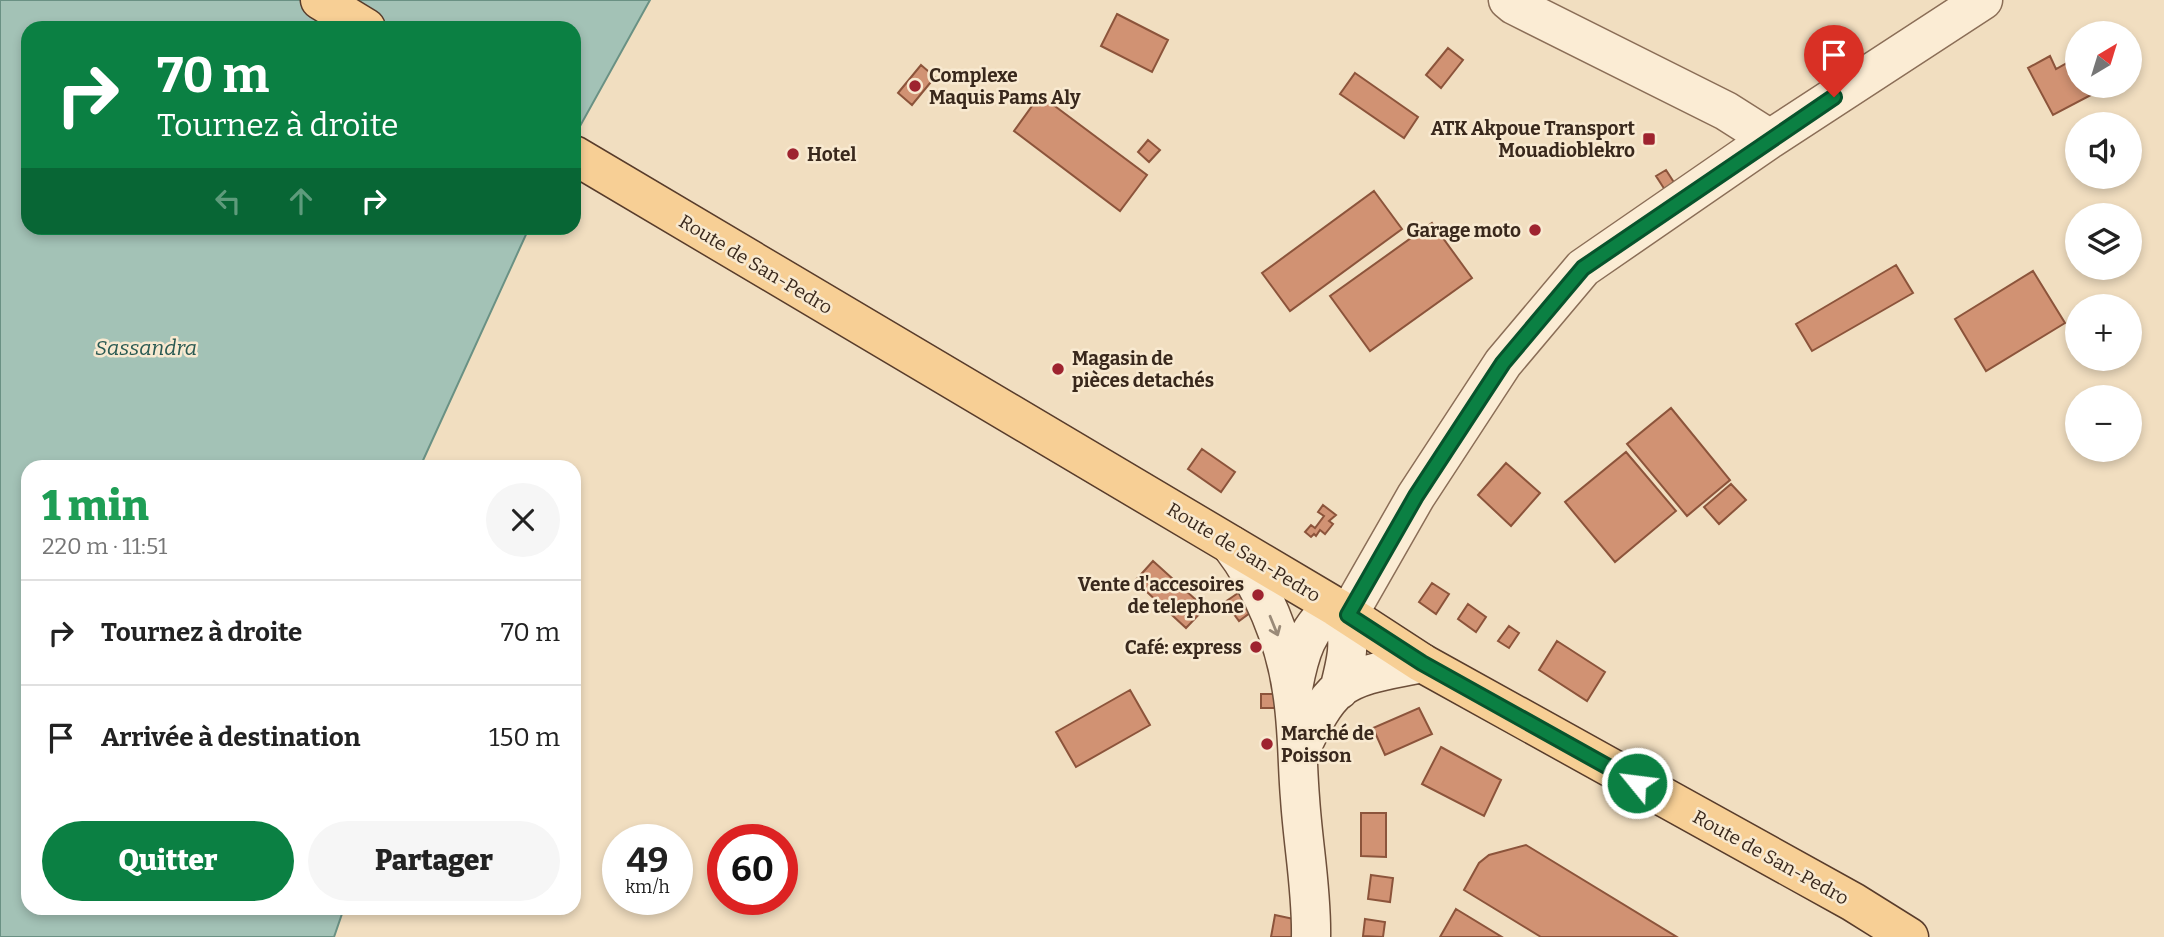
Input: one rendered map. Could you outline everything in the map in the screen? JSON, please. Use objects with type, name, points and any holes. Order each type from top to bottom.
[{"type":"main road","points":[[320,0],[354,21]]},
{"type":"main road","name":"Route de San-Pedro","points":[[581,159],[1342,611],[1422,663],[1853,902],[1909,937]]},
{"type":"street","points":[[1508,0],[1726,110],[1770,139]]},
{"type":"street","points":[[1293,692],[1306,640],[1313,626],[1323,615],[1342,611],[1503,363],[1583,268],[1770,139],[1983,0]]},
{"type":"street","points":[[1231,545],[1249,568],[1268,612],[1285,656],[1293,692],[1311,937]]},
{"type":"street","points":[[1339,690],[1348,653],[1348,634],[1342,611]]},
{"type":"street","points":[[1298,754],[1315,722],[1339,690],[1353,681],[1377,673],[1422,663]]},
{"type":"water","name":"Sassandra","points":[[0,0],[650,0],[581,124],[581,21],[21,21],[21,235],[526,235],[423,460],[21,460],[21,915],[342,915],[334,937],[0,937]]},
{"type":"building","points":[[1117,14],[1168,40],[1152,72],[1101,46]]},
{"type":"building","points":[[1448,48],[1463,60],[1441,88],[1426,75]]},
{"type":"building","points":[[2050,56],[2056,69],[2065,64],[2065,98],[2085,98],[2053,115],[2028,68]]},
{"type":"building","points":[[921,65],[935,77],[912,105],[898,93]]},
{"type":"building","points":[[1355,73],[1418,117],[1404,138],[1340,94]]},
{"type":"building","points":[[1040,95],[1147,175],[1120,211],[1014,131]]},
{"type":"building","points":[[1148,140],[1160,150],[1149,162],[1138,152]]},
{"type":"building","points":[[1666,170],[1675,184],[1665,190],[1656,176]]},
{"type":"building","points":[[1374,191],[1402,229],[1290,311],[1262,273]]},
{"type":"building","points":[[1432,223],[1472,278],[1370,351],[1330,296]]},
{"type":"building","points":[[1896,265],[1913,293],[1812,351],[1796,324]]},
{"type":"building","points":[[2033,271],[2065,323],[1986,371],[1955,319]]},
{"type":"building","points":[[1671,408],[1730,480],[1687,516],[1627,444]]},
{"type":"building","points":[[1202,449],[1235,472],[1221,492],[1188,469]]},
{"type":"building","points":[[1626,452],[1676,511],[1615,562],[1565,502]]},
{"type":"building","points":[[1506,463],[1540,493],[1511,526],[1478,495]]},
{"type":"building","points":[[1731,484],[1746,500],[1719,524],[1704,507]]},
{"type":"building","points":[[1323,505],[1336,515],[1329,521],[1333,524],[1325,534],[1320,530],[1316,536],[1314,534],[1311,537],[1305,532],[1311,525],[1315,528],[1324,516],[1318,512]]},
{"type":"building","points":[[1153,561],[1205,608],[1186,628],[1135,581]]},
{"type":"building","points":[[1432,583],[1449,594],[1436,614],[1419,602]]},
{"type":"building","points":[[1244,589],[1258,607],[1239,621],[1225,602]]},
{"type":"building","points":[[1468,604],[1486,617],[1476,632],[1458,619]]},
{"type":"building","points":[[1509,626],[1519,633],[1509,648],[1498,641]]},
{"type":"building","points":[[1557,641],[1605,672],[1587,701],[1539,670]]},
{"type":"building","points":[[1130,690],[1150,725],[1076,767],[1056,732]]},
{"type":"building","points":[[1261,694],[1281,694],[1281,708],[1261,708]]},
{"type":"building","points":[[1419,708],[1432,734],[1385,755],[1373,728]]},
{"type":"building","points":[[1441,747],[1501,780],[1484,816],[1422,784]]},
{"type":"building","points":[[1361,813],[1386,813],[1386,857],[1361,856]]},
{"type":"building","points":[[1526,845],[1677,937],[1541,937],[1464,890],[1479,863],[1489,855]]},
{"type":"building","points":[[1371,875],[1393,878],[1390,902],[1368,899]]},
{"type":"building","points":[[1456,909],[1502,937],[1440,937]]},
{"type":"building","points":[[1275,915],[1303,921],[1300,937],[1271,937]]},
{"type":"building","points":[[1365,919],[1385,922],[1383,937],[1363,936]]},
{"type":"place","name":"Complexe Maquis Pams Aly","points":[[915,86]]},
{"type":"place","name":"ATK Akpoue Transport Mouadioblekro","points":[[1649,139]]},
{"type":"place","name":"Hotel","points":[[793,154]]},
{"type":"place","name":"Garage moto","points":[[1535,230]]},
{"type":"place","name":"Magasin de pièces detachés","points":[[1058,369]]},
{"type":"place","name":"Vente d'accesoires de telephone","points":[[1258,595]]},
{"type":"place","name":"Café: express","points":[[1256,647]]},
{"type":"place","name":"Marché de Poisson","points":[[1267,744]]},
{"type":"route","points":[[1637,783],[1422,663],[1348,615],[1416,496],[1503,363],[1583,268],[1834,97]]}]
